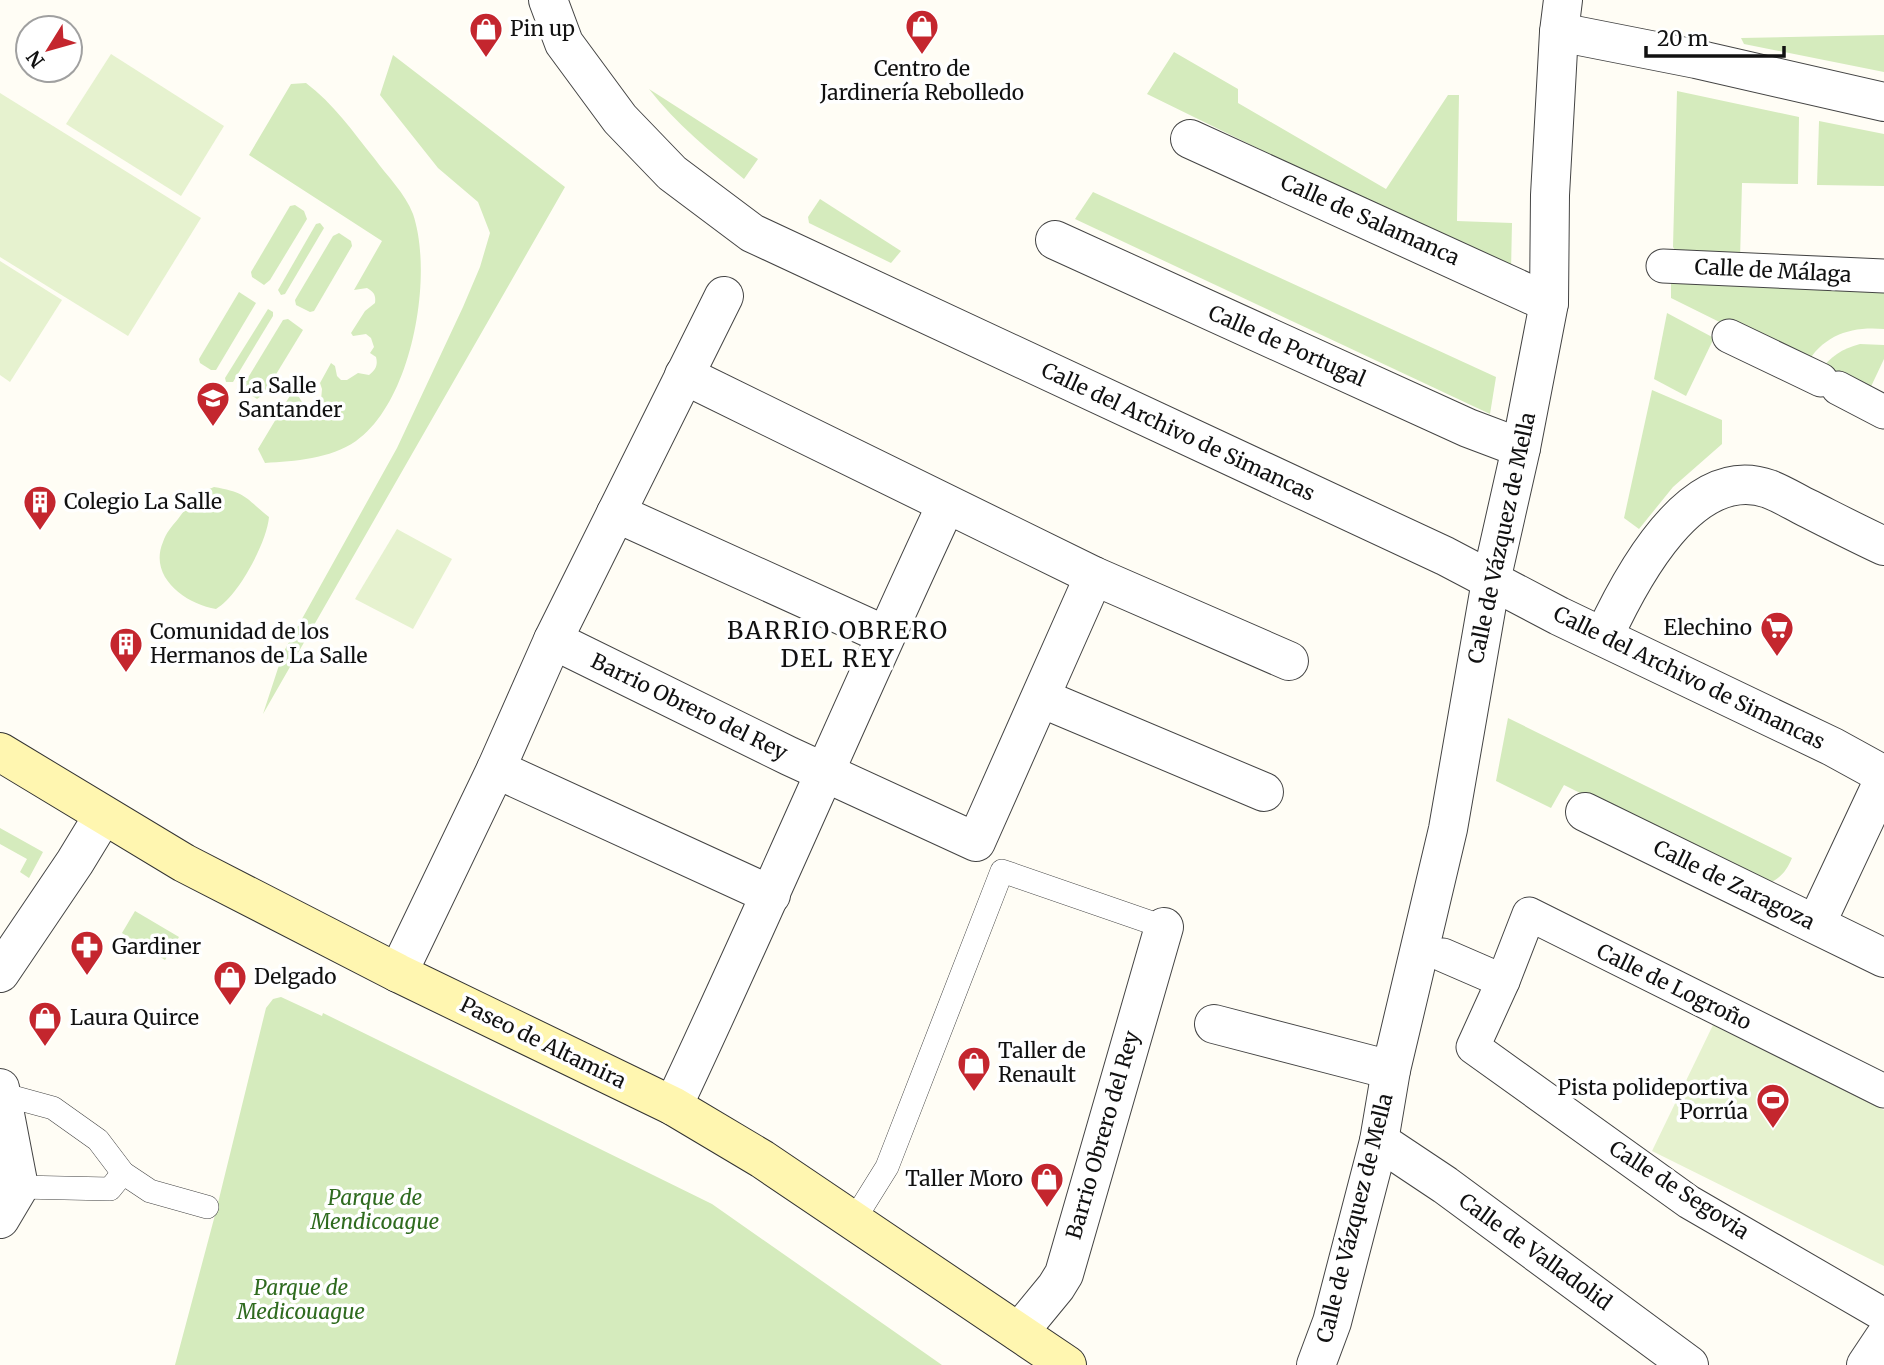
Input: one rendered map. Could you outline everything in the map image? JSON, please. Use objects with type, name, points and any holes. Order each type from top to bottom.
[{"type":"main road","name":"Paseo de Altamira","points":[[0,752],[184,863],[398,973],[673,1106],[762,1159],[1067,1365]]},
{"type":"street","name":"Calle del Archivo de Simancas","points":[[548,0],[564,43],[620,118],[672,173],[752,233],[1445,556],[1491,581],[1833,747],[1884,777],[1816,924]]},
{"type":"street","name":"Calle de Vázquez de Mella","points":[[1316,1365],[1332,1322],[1379,1142],[1391,1070],[1448,829],[1491,581],[1521,448],[1549,303],[1550,195],[1561,16]]},
{"type":"street","points":[[1561,16],[1696,59],[1884,103]]},
{"type":"street","name":"Calle de Salamanca","points":[[1190,139],[1549,303]]},
{"type":"street","name":"Calle de Portugal","points":[[1055,240],[1468,428],[1521,448]]},
{"type":"street","name":"Calle de Málaga","points":[[1663,266],[1884,276]]},
{"type":"street","points":[[398,973],[496,769],[553,640],[724,296]]},
{"type":"street","points":[[1729,336],[1884,412]]},
{"type":"street","points":[[684,375],[1094,576],[1289,661]]},
{"type":"street","points":[[1604,636],[1623,596],[1653,549],[1674,524],[1701,499],[1726,487],[1741,485],[1768,488],[1884,546]]},
{"type":"street","points":[[673,1106],[946,505]]},
{"type":"street","points":[[616,513],[886,635]]},
{"type":"street","name":"Barrio Obrero del Rey","points":[[553,640],[825,773],[976,842],[1094,576]]},
{"type":"street","points":[[1041,698],[1264,792]]},
{"type":"street","points":[[496,769],[771,895]]},
{"type":"street","name":"Calle de Zaragoza","points":[[1585,811],[1884,958]]},
{"type":"street","points":[[0,974],[103,816]]},
{"type":"street","name":"Calle de Logroño","points":[[1503,981],[1529,914],[1884,1091]]},
{"type":"street","name":"Barrio Obrero del Rey","points":[[1019,1332],[1056,1287],[1063,1274],[1164,927]]},
{"type":"street","points":[[1443,955],[1503,981]]},
{"type":"street","name":"Calle de Segovia","points":[[1503,981],[1473,1047],[1689,1202],[1884,1315]]},
{"type":"street","name":"Calle de Vázquez de Mella","points":[[1214,1024],[1391,1070]]},
{"type":"street","points":[[0,1219],[19,1187],[1,1091]]},
{"type":"street","name":"Calle de Valladolid","points":[[1379,1142],[1456,1194],[1689,1365]]},
{"type":"street","points":[[1866,1365],[1884,1338]]},
{"type":"lane","points":[[854,1220],[887,1167],[1002,871],[1164,927]]},
{"type":"lane","points":[[1,1091],[53,1108],[97,1139],[123,1173],[149,1191],[207,1207]]},
{"type":"lane","points":[[19,1187],[110,1189],[123,1173]]},
{"type":"green space","points":[[1884,35],[1884,72],[1744,44],[1741,38]]},
{"type":"green space","points":[[1174,52],[1238,89],[1238,103],[1386,189],[1448,95],[1459,95],[1457,221],[1512,223],[1511,272],[1147,94]]},
{"type":"green space","points":[[111,54],[224,126],[181,196],[66,124]]},
{"type":"green space","points":[[393,55],[565,187],[263,714],[283,653],[397,448],[463,307],[480,267],[490,233],[478,202],[438,168],[380,95]]},
{"type":"green space","points":[[306,83],[342,118],[410,206],[419,240],[419,303],[404,368],[391,398],[375,423],[356,441],[335,452],[312,458],[265,463],[258,449],[294,389],[302,402],[314,405],[321,400],[320,383],[331,363],[341,380],[347,380],[358,373],[369,375],[377,365],[376,357],[370,353],[374,347],[371,338],[366,334],[353,336],[351,333],[365,311],[375,303],[375,296],[369,289],[354,290],[382,241],[249,155],[291,84]]},
{"type":"green space","points":[[649,89],[758,159],[744,179],[682,126]]},
{"type":"green space","points":[[1677,91],[1799,117],[1798,184],[1742,183],[1740,260],[1677,253],[1673,247]]},
{"type":"green space","points":[[0,93],[201,218],[128,336],[0,257]]},
{"type":"green space","points":[[1819,121],[1884,134],[1884,186],[1817,185]]},
{"type":"green space","points":[[1093,192],[1496,377],[1490,414],[1075,219]]},
{"type":"green space","points":[[820,199],[901,251],[891,263],[809,223],[808,217]]},
{"type":"green space","points":[[295,205],[304,211],[307,219],[270,280],[264,285],[252,277],[251,272],[290,206]]},
{"type":"green space","points":[[320,223],[324,228],[285,294],[281,295],[278,290],[316,224]]},
{"type":"green space","points":[[339,233],[351,241],[352,246],[314,311],[310,312],[296,305],[295,300],[333,236]]},
{"type":"green space","points":[[0,261],[62,300],[10,382],[0,375]]},
{"type":"green space","points":[[1671,279],[1884,284],[1884,329],[1860,329],[1839,335],[1821,346],[1806,365],[1671,298]]},
{"type":"green space","points":[[239,292],[256,303],[216,370],[211,370],[200,363],[199,359]]},
{"type":"green space","points":[[268,309],[273,312],[273,316],[233,382],[226,382],[225,378]]},
{"type":"green space","points":[[1667,313],[1714,338],[1686,396],[1654,379]]},
{"type":"green space","points":[[288,319],[303,330],[264,394],[257,399],[246,392],[243,386],[283,320]]},
{"type":"green space","points":[[1860,344],[1884,345],[1884,359],[1867,395],[1820,372],[1837,354]]},
{"type":"green space","points":[[1652,390],[1722,420],[1722,444],[1673,487],[1639,529],[1624,518]]},
{"type":"green space","points":[[214,487],[240,494],[269,517],[263,540],[250,568],[225,603],[216,609],[193,601],[173,587],[165,577],[160,555],[171,527],[198,496]]},
{"type":"green space","points":[[397,529],[452,559],[413,629],[355,599]]},
{"type":"green space","points":[[1508,718],[1792,858],[1790,863],[1779,878],[1765,885],[1564,785],[1551,808],[1496,781]]},
{"type":"green space","points":[[0,828],[43,852],[29,878],[20,872],[27,859],[0,844]]},
{"type":"green space","points":[[135,911],[179,937],[165,960],[122,933]]},
{"type":"green space","name":"Parque de Mendicoague","points":[[281,997],[322,1016],[323,1013],[712,1204],[942,1365],[175,1365],[266,1008],[273,999]]},
{"type":"green space","name":"Pista polideportiva Porrúa","points":[[1713,1025],[1884,1110],[1884,1266],[1652,1151]]},
{"type":"place","name":"Centro de Jardinería Rebolledo","points":[[922,56]]},
{"type":"place","name":"Pin up","points":[[486,59]]},
{"type":"place","name":"La Salle Santander","points":[[213,428]]},
{"type":"place","name":"Colegio La Salle","points":[[40,532]]},
{"type":"place","name":"Elechino","points":[[1777,658]]},
{"type":"place","name":"Comunidad de los Hermanos de La Salle","points":[[126,674]]},
{"type":"place","name":"Gardiner","points":[[87,977]]},
{"type":"place","name":"Delgado","points":[[230,1007]]},
{"type":"place","name":"Laura Quirce","points":[[45,1048]]},
{"type":"place","name":"Taller de Renault","points":[[974,1093]]},
{"type":"place","name":"Pista polideportiva Porrúa","points":[[1773,1130]]},
{"type":"place","name":"Taller Moro","points":[[1047,1209]]},
{"type":"district","name":"BARRIO OBRERO DEL REY","points":[[838,645]]},
{"type":"park label","name":"Parque de Medicouague","points":[[301,1300]]}]
